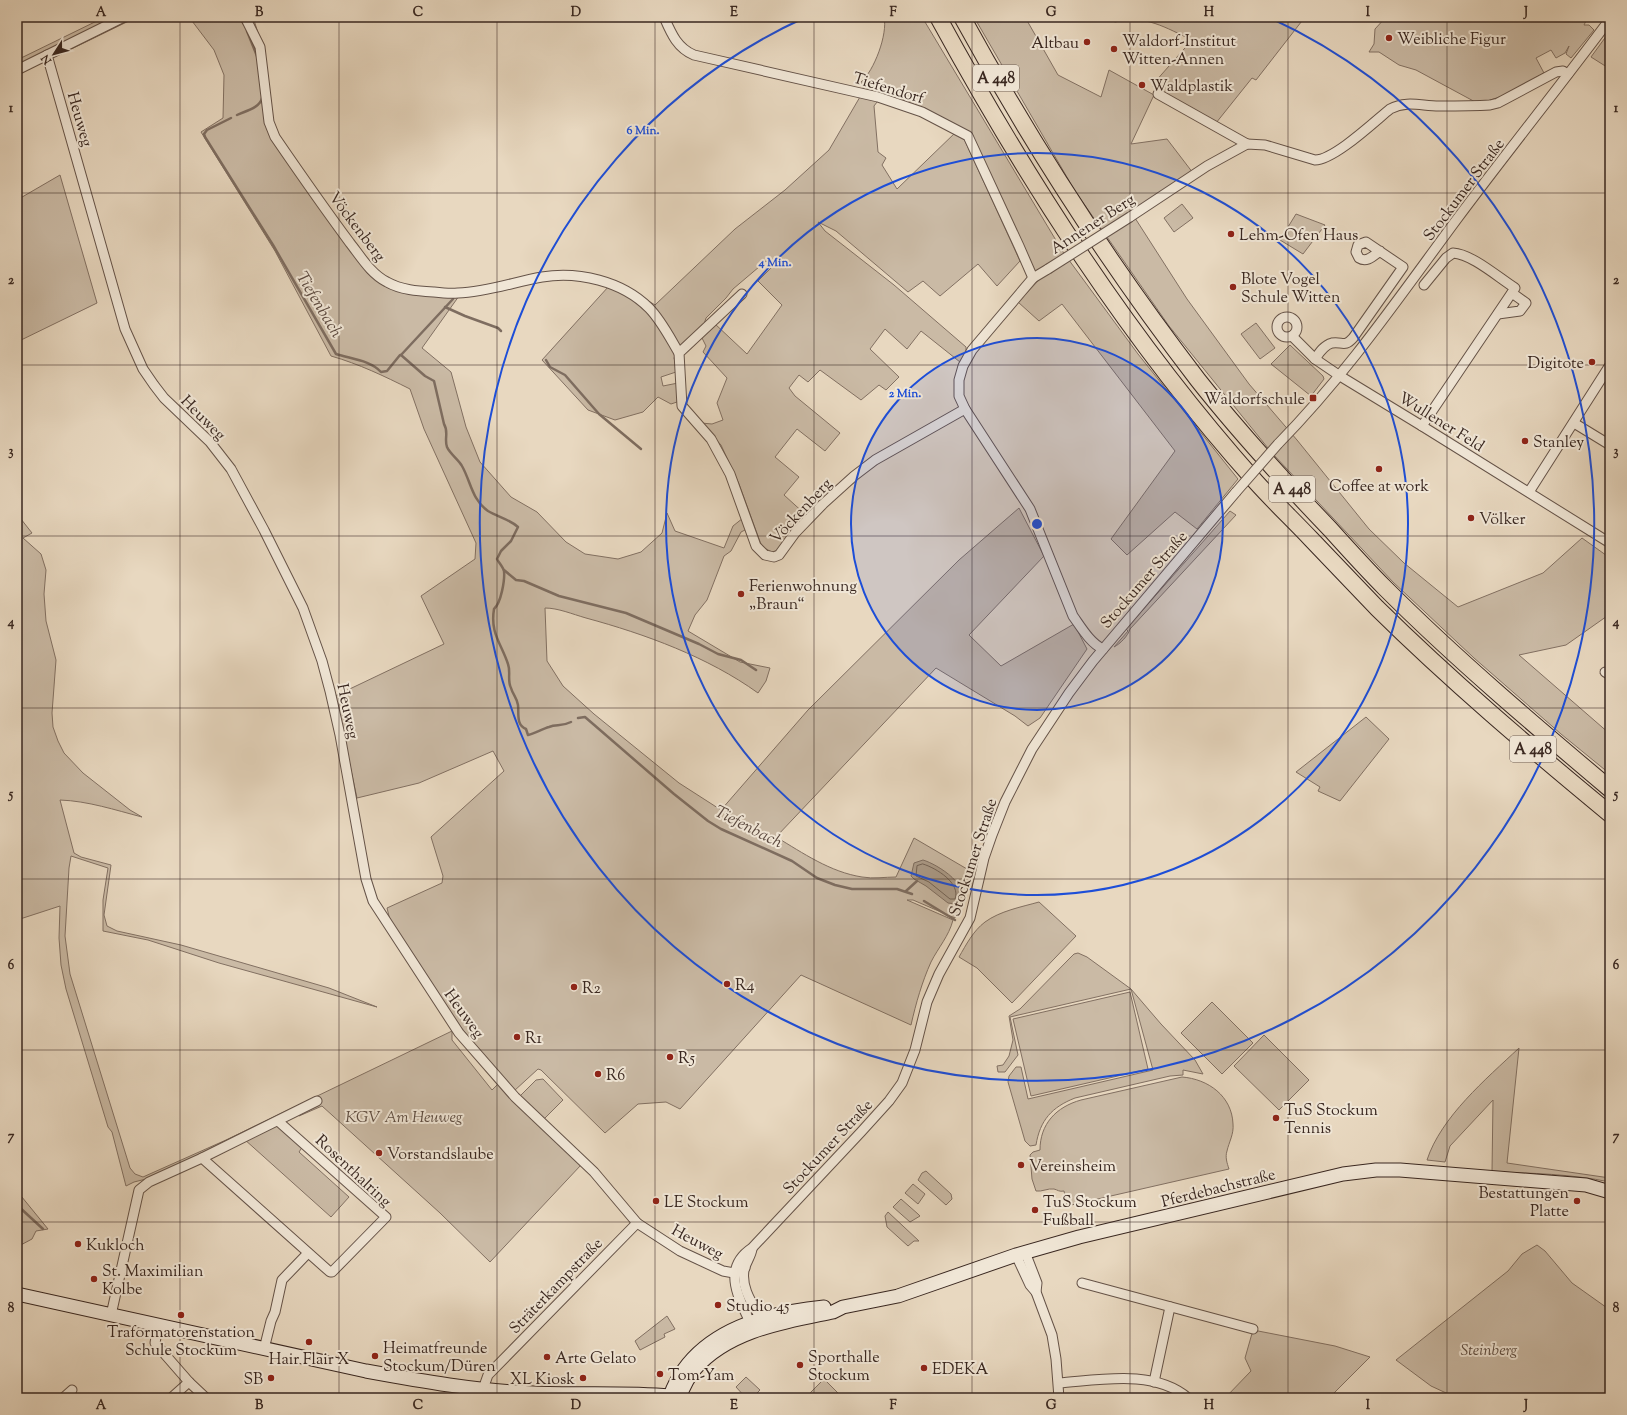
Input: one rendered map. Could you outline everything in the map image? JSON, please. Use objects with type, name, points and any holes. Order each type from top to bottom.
[{"type":"highway","name":"A 448","points":[[938,17],[1045,202],[1080,254],[1149,350],[1221,441],[1257,483],[1377,608],[1457,683],[1610,814]]},
{"type":"highway","name":"A 448","points":[[962,17],[1031,138],[1127,285],[1191,370],[1271,467],[1385,588],[1468,666],[1553,741],[1610,788]]},
{"type":"main road","name":"Pferdebachstraße","points":[[675,1397],[675,1384],[685,1367],[701,1350],[718,1337],[757,1324],[833,1312],[843,1307],[898,1296],[1021,1254],[1079,1237],[1343,1174],[1362,1171],[1400,1170],[1586,1185],[1610,1192]]},
{"type":"main road","points":[[17,1294],[158,1326],[402,1378],[483,1389],[533,1393],[603,1396],[632,1394],[675,1397]]},
{"type":"street","points":[[17,70],[124,17]]},
{"type":"street","name":"Vöckenberg","points":[[245,17],[260,47],[269,122],[275,137],[335,223],[378,277],[388,283],[404,289],[457,293],[476,291],[543,277],[572,276],[603,281],[627,292],[649,308],[669,335],[679,353],[682,406],[711,439],[730,474],[756,546],[765,555],[774,557],[779,555],[795,533],[818,508],[854,476],[875,460],[965,409]]},
{"type":"street","name":"Tiefendorf","points":[[664,17],[680,46],[685,51],[694,55],[878,97],[922,112],[944,122],[968,136],[1014,233],[1033,278]]},
{"type":"street","name":"Stockumer Straße","points":[[734,1273],[739,1260],[861,1132],[889,1101],[902,1083],[915,1050],[927,1002],[939,974],[970,918],[984,858],[1004,802],[1032,749],[1049,721],[1103,649],[1236,492],[1340,376],[1610,19]]},
{"type":"street","name":"Heuweg","points":[[47,55],[126,329],[143,369],[164,398],[210,442],[230,469],[284,568],[303,608],[314,636],[330,691],[340,735],[366,879],[373,901],[459,1033],[515,1097],[594,1172],[637,1224],[680,1251],[723,1271],[734,1273],[745,1268]]},
{"type":"street","points":[[1158,94],[1247,144],[1265,145],[1315,160],[1320,160],[1340,149],[1396,106],[1410,104],[1438,106],[1490,105],[1498,103],[1556,72],[1563,71],[1568,74]]},
{"type":"street","name":"Annener Berg","points":[[965,409],[960,396],[959,380],[963,366],[972,350],[1033,278],[1130,217],[1207,166],[1247,144]]},
{"type":"street","points":[[1315,359],[1322,350],[1331,343],[1345,344],[1353,338],[1403,267],[1380,251]]},
{"type":"street","points":[[1422,426],[1515,288],[1474,261],[1453,253],[1446,258],[1424,285]]},
{"type":"street","points":[[1498,314],[1520,311],[1526,303],[1512,293]]},
{"type":"street","points":[[679,353],[742,294]]},
{"type":"street","points":[[1292,336],[1315,359],[1340,376]]},
{"type":"street","points":[[1529,492],[1610,365]]},
{"type":"street","name":"Wullener Feld","points":[[1340,376],[1610,543]]},
{"type":"street","points":[[965,409],[1030,509],[1073,616],[1082,629],[1099,647],[1103,649]]},
{"type":"street","points":[[1574,423],[1610,445]]},
{"type":"street","points":[[111,1315],[139,1190],[149,1182],[317,1102]]},
{"type":"street","name":"Rosenthalring","points":[[202,1158],[308,1253],[330,1272],[332,1272],[386,1217],[278,1121]]},
{"type":"street","name":"Sträterkampstraße","points":[[483,1389],[488,1375],[637,1224]]},
{"type":"street","name":"Stockumer Straße","points":[[752,1248],[752,1253],[745,1268],[744,1278],[745,1287],[757,1324]]},
{"type":"street","points":[[264,1349],[271,1321],[275,1312],[282,1280],[308,1253]]},
{"type":"street","points":[[1021,1254],[1037,1283],[1036,1292],[1052,1335],[1059,1383],[1059,1398]]},
{"type":"street","points":[[734,1273],[737,1293],[757,1324]]},
{"type":"street","points":[[1082,1283],[1253,1329]]},
{"type":"street","points":[[1154,1382],[1170,1307]]},
{"type":"street","points":[[158,1326],[155,1343],[189,1382],[206,1398]]},
{"type":"street","points":[[1059,1383],[1122,1377],[1154,1382],[1183,1393],[1188,1398]]},
{"type":"street","points":[[171,1398],[189,1382]]},
{"type":"street","points":[[63,1398],[72,1390]]},
{"type":"green space","points":[[105,17],[137,17],[55,57],[39,61],[17,73],[17,60]]},
{"type":"green space","points":[[189,17],[253,17],[264,52],[269,101],[276,133],[370,265],[367,273],[389,288],[422,295],[459,296],[422,348],[451,372],[466,427],[480,462],[511,497],[537,512],[566,542],[585,554],[618,559],[641,552],[662,533],[667,513],[675,531],[724,548],[733,526],[743,518],[747,529],[741,532],[731,551],[724,556],[707,600],[695,615],[688,631],[740,662],[770,668],[766,681],[758,693],[718,668],[653,639],[560,610],[545,608],[547,661],[563,686],[594,714],[679,783],[721,810],[808,710],[959,560],[1019,508],[1044,556],[969,635],[1001,666],[1074,624],[1087,649],[1040,718],[1028,726],[1015,716],[936,668],[776,837],[828,866],[850,875],[875,878],[896,877],[914,838],[967,869],[955,918],[913,900],[907,900],[953,920],[949,931],[931,962],[911,1025],[801,975],[680,1109],[666,1102],[638,1104],[605,1133],[541,1070],[538,1069],[514,1091],[459,1025],[390,920],[387,908],[442,883],[443,876],[431,837],[504,771],[493,751],[419,783],[357,798],[335,696],[444,644],[421,596],[475,559],[476,543],[424,429],[410,389],[381,375],[331,356],[275,251],[201,132],[223,118],[224,75],[214,50]]},
{"type":"green space","points":[[884,17],[922,17],[1063,252],[1138,354],[1238,479],[1197,529],[1175,512],[1127,555],[1111,539],[1175,451],[1062,304],[1039,321],[1018,302],[1039,280],[967,132],[883,94],[874,106],[878,152],[886,158],[882,165],[897,189],[957,131],[965,141],[1020,261],[997,286],[978,264],[940,296],[923,281],[908,292],[836,231],[818,222],[825,231],[894,285],[966,347],[966,352],[960,362],[921,331],[907,349],[885,329],[870,349],[899,377],[886,390],[879,385],[861,400],[820,370],[808,382],[799,375],[789,388],[795,396],[840,433],[825,451],[797,429],[775,457],[799,477],[784,495],[806,515],[778,550],[772,552],[762,547],[739,484],[721,445],[701,423],[712,424],[723,420],[717,403],[727,378],[703,352],[706,346],[701,336],[714,323],[747,354],[782,305],[758,281],[772,267],[766,261],[733,289],[706,318],[703,327],[679,348],[674,358],[676,372],[661,377],[663,386],[678,383],[680,401],[671,404],[658,397],[643,412],[615,420],[588,410],[542,360],[609,286],[631,290],[655,305],[735,229],[785,190],[829,150],[864,90],[861,82],[871,70],[879,52],[884,33]]},
{"type":"green space","points":[[974,17],[1025,17],[1058,75],[1101,97],[1109,70],[1154,95],[1131,144],[1167,139],[1193,173],[1135,218],[1187,299],[1249,384],[1297,440],[1369,529],[1404,563],[1458,607],[1543,573],[1582,538],[1610,558],[1610,614],[1566,645],[1519,655],[1610,734],[1610,774],[1561,734],[1474,658],[1393,582],[1272,453],[1169,326],[1075,191]]},
{"type":"green space","points":[[1107,17],[1305,17],[1256,80],[1252,78],[1216,123],[1159,92],[1153,87],[1154,83],[1192,40],[1164,27],[1146,21],[1126,20],[1115,22]]},
{"type":"green space","points":[[1386,17],[1588,17],[1584,25],[1589,25],[1594,30],[1571,58],[1566,54],[1569,46],[1565,53],[1556,58],[1551,50],[1536,58],[1544,73],[1505,95],[1479,104],[1416,70],[1399,65],[1379,52],[1369,52],[1374,44],[1375,29]]},
{"type":"green space","points":[[1610,31],[1610,69],[1591,57]]},
{"type":"green space","points":[[60,175],[97,303],[17,342],[17,200]]},
{"type":"green space","points":[[1182,204],[1193,218],[1174,232],[1164,218]]},
{"type":"green space","points":[[1296,214],[1325,225],[1303,254],[1280,240]]},
{"type":"green space","points":[[1256,323],[1275,348],[1260,359],[1241,334]]},
{"type":"green space","points":[[1290,345],[1323,376],[1324,379],[1311,396],[1271,364]]},
{"type":"green space","points":[[1230,511],[1236,515],[1130,629],[1124,640],[1114,647],[1128,631],[1126,629]]},
{"type":"green space","name":"KGV Am Heuweg","points":[[17,514],[32,533],[23,538],[41,554],[46,570],[44,594],[46,621],[56,660],[52,713],[53,727],[58,741],[64,753],[83,773],[130,810],[142,817],[91,804],[60,800],[74,853],[81,857],[111,865],[104,915],[107,926],[117,931],[181,945],[329,988],[377,1007],[219,963],[148,940],[103,931],[103,900],[108,868],[71,856],[65,936],[70,974],[130,1168],[135,1174],[143,1177],[226,1140],[452,1031],[452,1040],[492,1090],[498,1084],[581,1165],[490,1262],[440,1213],[322,1106],[299,1116],[295,1110],[146,1179],[126,1186],[112,1132],[108,1127],[66,989],[61,965],[59,938],[60,906],[17,920]]},
{"type":"green space","points":[[1366,717],[1389,739],[1340,801],[1318,791],[1320,787],[1296,772]]},
{"type":"green space","points":[[1039,902],[1076,936],[1012,1003],[977,968],[959,957],[973,934],[985,922],[1004,912]]},
{"type":"green space","points":[[1078,953],[1087,957],[1131,989],[1010,1017],[1018,1055],[1005,1072],[998,1072],[997,1066],[1003,1065],[1009,1056],[1013,1040],[1009,1016],[1020,1009],[1074,954]]},
{"type":"green space","points":[[1131,989],[1195,1060],[1203,1074],[1183,1070],[1183,1075],[1170,1076],[1075,1098],[1054,1110],[1048,1116],[1041,1128],[1036,1145],[1030,1146],[1025,1141],[1008,1082],[1009,1076],[1016,1067],[1021,1067],[1028,1099],[1153,1070]]},
{"type":"green space","points":[[1130,992],[1148,1069],[1031,1096],[1013,1019]]},
{"type":"green space","points":[[1212,1002],[1253,1043],[1222,1074],[1181,1033]]},
{"type":"green space","points":[[1264,1035],[1309,1080],[1279,1110],[1234,1066]]},
{"type":"green space","points":[[1519,1048],[1507,1163],[1610,1178],[1610,1182],[1537,1173],[1492,1172],[1493,1100],[1450,1146],[1445,1162],[1427,1160],[1434,1144],[1454,1114],[1479,1086]]},
{"type":"green space","points":[[1182,1077],[1192,1078],[1209,1085],[1223,1097],[1228,1105],[1232,1114],[1233,1128],[1226,1156],[1229,1169],[1067,1206],[1064,1191],[1052,1189],[1036,1191],[1032,1179],[1030,1155],[1033,1152],[1040,1150],[1043,1132],[1046,1125],[1057,1112],[1072,1103],[1081,1100]]},
{"type":"green space","points":[[543,1079],[563,1100],[544,1119],[520,1096],[536,1080]]},
{"type":"green space","points":[[278,1125],[303,1146],[299,1152],[349,1197],[331,1217],[244,1139]]},
{"type":"green space","points":[[926,1171],[951,1194],[952,1199],[946,1205],[918,1180],[922,1173]]},
{"type":"green space","points":[[913,1184],[925,1194],[918,1204],[905,1193]]},
{"type":"green space","points":[[17,1191],[48,1229],[36,1231],[32,1239],[17,1247]]},
{"type":"green space","points":[[901,1199],[920,1216],[910,1222],[893,1207]]},
{"type":"green space","points":[[888,1212],[919,1241],[914,1241],[908,1246],[887,1227],[885,1216]]},
{"type":"green space","name":"Steinberg","points":[[1537,1245],[1545,1251],[1572,1283],[1610,1310],[1610,1398],[1457,1398],[1431,1386],[1396,1360],[1508,1271],[1522,1254]]},
{"type":"green space","points":[[667,1316],[675,1329],[664,1334],[665,1337],[640,1350],[635,1341]]},
{"type":"green space","points":[[1253,1330],[1335,1346],[1370,1357],[1329,1398],[1225,1398],[1251,1371],[1245,1358]]},
{"type":"green space","points":[[746,1377],[760,1390],[752,1398],[746,1398],[736,1387]]},
{"type":"green space","points":[[824,1379],[843,1398],[810,1398],[807,1396]]},
{"type":"water","points":[[923,860],[945,871],[958,884],[961,891],[961,898],[956,904],[948,903],[911,876],[914,863]]},
{"type":"waterway","points":[[126,20],[132,17]]},
{"type":"waterway","name":"Tiefenbach","points":[[239,17],[244,24]]},
{"type":"waterway","name":"Tiefenbach","points":[[247,31],[257,56]]},
{"type":"waterway","name":"Tiefenbach","points":[[237,115],[255,107],[262,98]]},
{"type":"waterway","name":"Tiefenbach","points":[[231,118],[207,130],[204,134],[205,137],[273,245],[336,354],[366,362],[381,372],[387,371],[401,355],[425,376],[434,381],[446,430],[447,447],[462,466],[478,502],[488,511],[518,527],[511,541],[501,551],[497,559],[503,568],[504,580],[501,597],[494,609],[493,617],[497,638],[509,667],[509,682],[518,705],[519,722],[526,729],[528,735],[552,726],[571,722]]},
{"type":"waterway","points":[[401,355],[453,299]]},
{"type":"waterway","points":[[445,307],[498,328],[501,331]]},
{"type":"waterway","points":[[546,360],[550,367],[565,375],[599,414],[641,449]]},
{"type":"waterway","points":[[504,570],[516,580],[524,581],[559,596],[626,613],[699,644],[718,654],[741,660],[756,670]]},
{"type":"waterway","name":"Tiefenbach","points":[[578,718],[585,717],[674,794],[708,821],[721,829],[792,861],[817,878],[835,885],[852,889],[897,889],[912,894]]},
{"type":"waterway","points":[[906,891],[917,881]]},
{"type":"waterway","name":"Tiefenbach","points":[[924,901],[955,920]]},
{"type":"waterway","points":[[17,1205],[43,1229]]},
{"type":"place","name":"Weibliche Figur","points":[[1389,38]]},
{"type":"place","name":"Altbau","points":[[1087,42]]},
{"type":"place","name":"Waldorf-Institut Witten-Annen","points":[[1114,49]]},
{"type":"place","name":"Waldplastik","points":[[1142,85]]},
{"type":"place","name":"Lehm-Ofen Haus","points":[[1231,234]]},
{"type":"place","name":"Blote Vogel Schule Witten","points":[[1233,287]]},
{"type":"place","name":"Digitote","points":[[1592,362]]},
{"type":"place","name":"Waldorfschule","points":[[1313,398]]},
{"type":"place","name":"Stanley","points":[[1525,441]]},
{"type":"place","name":"Coffee at work","points":[[1379,469]]},
{"type":"place","name":"Völker","points":[[1471,518]]},
{"type":"place","name":"Ferienwohnung „Braun“","points":[[741,594]]},
{"type":"place","name":"R4","points":[[727,984]]},
{"type":"place","name":"R2","points":[[574,987]]},
{"type":"place","name":"R1","points":[[517,1037]]},
{"type":"place","name":"R5","points":[[670,1057]]},
{"type":"place","name":"R6","points":[[598,1074]]},
{"type":"place","name":"TuS Stockum Tennis","points":[[1276,1118]]},
{"type":"place","name":"Vorstandslaube","points":[[379,1153]]},
{"type":"place","name":"Vereinsheim","points":[[1021,1165]]},
{"type":"place","name":"LE Stockum","points":[[656,1201]]},
{"type":"place","name":"Bestattungen Platte","points":[[1577,1201]]},
{"type":"place","name":"TuS Stockum Fußball","points":[[1035,1210]]},
{"type":"place","name":"Kukloch","points":[[78,1244]]},
{"type":"place","name":"St. Maximilian Kolbe","points":[[94,1279]]},
{"type":"place","name":"Studio 45","points":[[718,1305]]},
{"type":"place","name":"Traformatorenstation Schule Stockum","points":[[181,1315]]},
{"type":"place","name":"Hair Flair X","points":[[309,1342]]},
{"type":"place","name":"Heimatfreunde Stockum/Düren","points":[[375,1356]]},
{"type":"place","name":"Arte Gelato","points":[[547,1357]]},
{"type":"place","name":"Sporthalle Stockum","points":[[800,1365]]},
{"type":"place","name":"EDEKA","points":[[924,1368]]},
{"type":"place","name":"Tom-Yam","points":[[660,1374]]},
{"type":"place","name":"SB","points":[[271,1378]]},
{"type":"place","name":"XL Kiosk","points":[[583,1378]]}]
